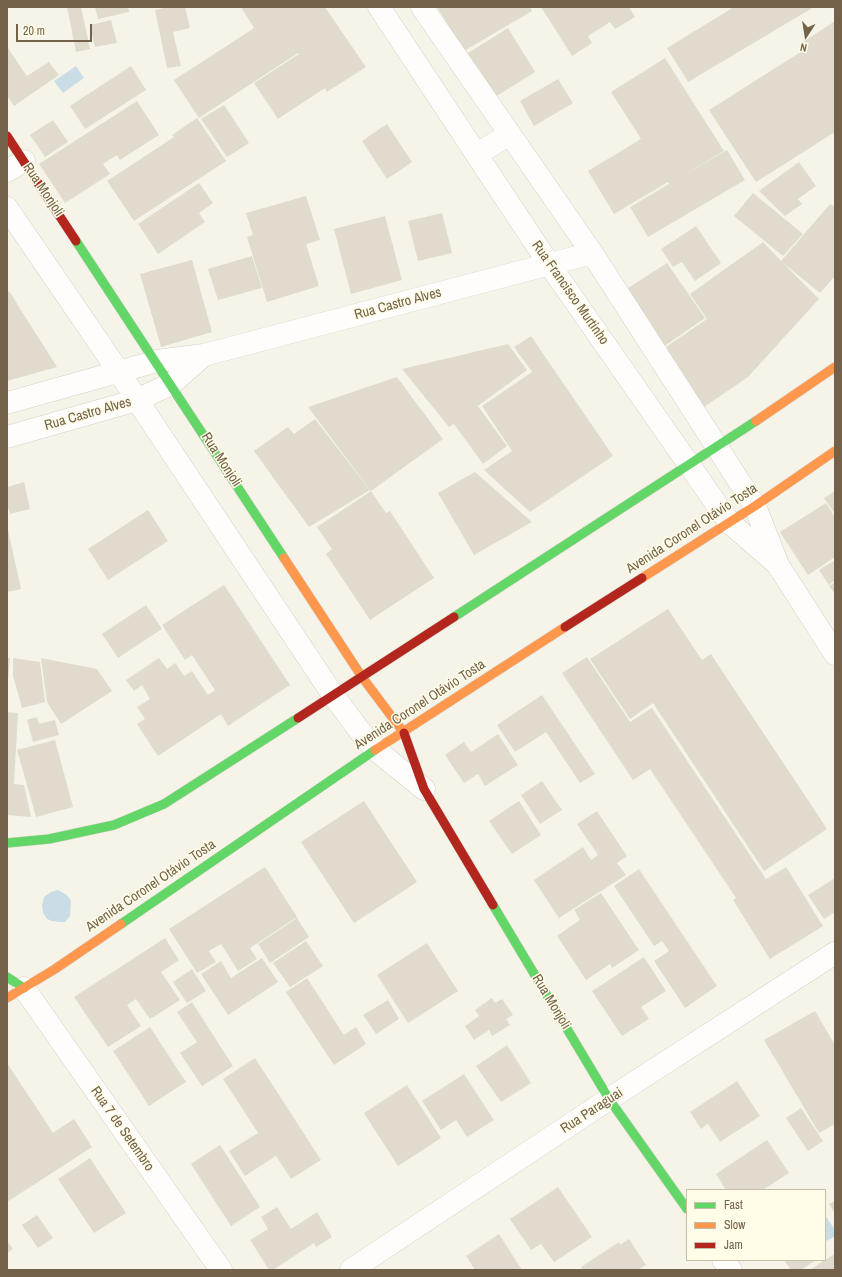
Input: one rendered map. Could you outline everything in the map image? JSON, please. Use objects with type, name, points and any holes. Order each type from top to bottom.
[{"type":"main road","name":"Rua Monjoli","points":[[7,136],[15,166],[157,361],[362,677],[403,731],[424,790],[609,1099],[686,1208]]},
{"type":"main road","points":[[7,843],[49,839],[114,825],[164,804],[717,447],[835,367]]},
{"type":"main road","name":"Avenida Coronel Otávio Tosta","points":[[13,988],[55,969],[403,731],[755,506],[835,452]]},
{"type":"street","name":"Rua Francisco Murtinho","points":[[378,7],[549,264],[729,522],[778,565]]},
{"type":"street","name":"Rua Francisco Murtinho","points":[[422,7],[592,253],[755,506],[778,565],[835,654]]},
{"type":"street","points":[[476,154],[510,134]]},
{"type":"street","name":"Rua Monjoli","points":[[7,208],[120,372],[136,400],[333,696],[376,750],[424,790]]},
{"type":"street","name":"Rua Castro Alves","points":[[7,403],[157,361],[204,355],[592,253]]},
{"type":"street","name":"Rua Castro Alves","points":[[7,437],[136,400],[171,384],[204,355]]},
{"type":"street","name":"Rua Paraguai","points":[[351,1270],[609,1099],[835,953]]},
{"type":"street","name":"Rua 7 de Setembro","points":[[13,988],[221,1270]]},
{"type":"street","points":[[725,1261],[731,1270]]},
{"type":"shaded area","points":[[76,66],[84,78],[63,93],[54,81]]},
{"type":"shaded area","points":[[58,890],[67,895],[71,901],[70,916],[65,922],[47,919],[43,913],[42,905],[44,897],[51,892]]},
{"type":"shaded area","points":[[826,1216],[835,1230],[835,1236],[827,1241]]},
{"type":"building","points":[[67,7],[81,7],[90,49],[76,52]]},
{"type":"building","points":[[95,7],[128,7],[129,12],[98,19]]},
{"type":"building","points":[[168,7],[185,7],[190,28],[173,32],[181,66],[167,68],[155,10]]},
{"type":"building","points":[[241,7],[325,7],[366,67],[327,92],[325,88],[278,119],[254,83],[299,54],[298,53],[199,118],[174,80],[254,28]]},
{"type":"building","points":[[437,7],[530,7],[532,11],[464,51]]},
{"type":"building","points":[[541,7],[629,7],[635,17],[615,29],[610,22],[588,36],[592,43],[572,56]]},
{"type":"building","points":[[734,7],[814,7],[688,82],[667,48]]},
{"type":"building","points":[[111,20],[117,43],[95,47],[90,25]]},
{"type":"building","points":[[835,21],[835,132],[756,182],[709,110],[807,48],[803,42]]},
{"type":"building","points":[[508,28],[535,72],[492,99],[465,55]]},
{"type":"building","points":[[7,47],[27,76],[49,62],[59,75],[14,106],[7,96]]},
{"type":"building","points":[[665,58],[724,151],[681,177],[727,150],[745,180],[648,237],[630,207],[669,184],[668,182],[614,214],[588,171],[641,139],[611,92]]},
{"type":"building","points":[[131,66],[146,90],[85,129],[70,106]]},
{"type":"building","points":[[558,79],[573,103],[534,126],[520,101]]},
{"type":"building","points":[[137,101],[159,135],[120,160],[117,155],[103,164],[110,174],[65,203],[39,164]]},
{"type":"building","points":[[224,105],[249,143],[227,157],[201,119]]},
{"type":"building","points":[[197,118],[226,161],[134,221],[107,181],[174,137],[172,135]]},
{"type":"building","points":[[53,120],[68,142],[45,157],[30,135]]},
{"type":"building","points":[[387,124],[412,162],[387,179],[362,141]]},
{"type":"building","points":[[799,162],[816,186],[798,199],[802,204],[785,216],[759,191]]},
{"type":"building","points":[[199,183],[213,203],[199,213],[205,222],[158,254],[138,224]]},
{"type":"building","points":[[753,193],[803,234],[783,256],[734,216]]},
{"type":"building","points":[[306,196],[320,240],[306,244],[319,286],[267,302],[247,237],[253,235],[246,213]]},
{"type":"building","points":[[830,204],[835,207],[835,276],[820,293],[782,262],[819,299],[748,377],[701,409],[660,351],[707,319],[690,294],[763,242],[781,261]]},
{"type":"building","points":[[442,213],[452,253],[418,261],[408,221]]},
{"type":"building","points":[[385,216],[402,280],[351,294],[334,229]]},
{"type":"building","points":[[696,226],[721,263],[695,281],[682,262],[673,267],[661,249]]},
{"type":"building","points":[[252,256],[262,288],[218,300],[208,269]]},
{"type":"building","points":[[192,260],[212,332],[161,347],[140,274]]},
{"type":"building","points":[[667,263],[705,318],[663,347],[625,290]]},
{"type":"building","points":[[9,291],[57,367],[7,381],[7,293]]},
{"type":"building","points":[[531,336],[613,456],[530,512],[484,470],[512,451],[482,406],[532,372],[514,347]]},
{"type":"building","points":[[508,344],[527,370],[478,406],[507,446],[483,464],[454,424],[449,427],[402,369]]},
{"type":"building","points":[[397,377],[443,439],[371,491],[308,407]]},
{"type":"building","points":[[315,419],[370,490],[309,527],[254,451],[288,427],[294,434]]},
{"type":"building","points":[[475,472],[532,522],[474,555],[438,493]]},
{"type":"building","points":[[24,482],[30,509],[10,514],[7,504],[7,487]]},
{"type":"building","points":[[371,491],[386,513],[390,511],[434,578],[370,620],[326,554],[332,549],[317,527]]},
{"type":"building","points":[[835,491],[835,514],[824,498]]},
{"type":"building","points":[[826,503],[835,517],[835,557],[808,575],[780,532]]},
{"type":"building","points":[[148,510],[168,541],[108,580],[88,549]]},
{"type":"building","points":[[8,530],[21,589],[7,592],[7,531]]},
{"type":"building","points":[[835,560],[835,580],[829,585],[819,570]]},
{"type":"building","points":[[835,582],[835,594],[829,586]]},
{"type":"building","points":[[224,585],[290,685],[228,726],[221,714],[158,756],[137,724],[145,719],[137,707],[150,699],[142,685],[134,691],[126,680],[159,658],[167,669],[175,663],[184,676],[192,671],[208,695],[215,690],[192,655],[185,660],[162,625]]},
{"type":"building","points":[[146,605],[162,629],[118,658],[102,634]]},
{"type":"building","points":[[668,609],[702,660],[711,654],[827,829],[764,871],[653,703],[630,719],[590,659]]},
{"type":"building","points":[[587,657],[630,722],[652,708],[766,879],[760,883],[786,867],[823,926],[770,959],[733,900],[736,898],[650,769],[633,780],[562,673]]},
{"type":"building","points":[[7,658],[10,658],[8,681],[7,681]]},
{"type":"building","points":[[13,658],[40,662],[45,702],[22,708],[13,676]]},
{"type":"building","points":[[41,658],[97,669],[112,691],[61,724],[47,702]]},
{"type":"building","points":[[542,695],[595,774],[580,783],[546,732],[515,752],[497,725]]},
{"type":"building","points":[[7,712],[18,713],[14,784],[24,785],[31,817],[7,815]]},
{"type":"building","points":[[37,717],[39,724],[55,720],[59,735],[33,742],[27,720]]},
{"type":"building","points":[[498,734],[518,765],[485,786],[478,774],[464,783],[445,755],[464,742],[471,752]]},
{"type":"building","points":[[55,740],[73,807],[36,817],[17,750]]},
{"type":"building","points":[[542,781],[562,810],[540,824],[521,795]]},
{"type":"building","points":[[364,801],[417,882],[354,923],[301,842]]},
{"type":"building","points":[[519,801],[541,835],[512,854],[489,821]]},
{"type":"building","points":[[597,811],[627,856],[617,863],[626,875],[559,918],[534,880],[583,847],[591,860],[598,855],[577,824]]},
{"type":"building","points":[[265,867],[297,917],[250,948],[257,959],[238,971],[221,944],[209,951],[216,962],[197,973],[169,929]]},
{"type":"building","points":[[639,869],[717,986],[685,1008],[654,961],[669,951],[662,941],[654,946],[614,886]]},
{"type":"building","points":[[835,878],[835,912],[824,919],[808,895]]},
{"type":"building","points":[[601,893],[639,950],[612,968],[610,964],[586,980],[557,936],[580,920],[574,910]]},
{"type":"building","points":[[297,918],[309,937],[270,963],[258,944]]},
{"type":"building","points":[[165,938],[179,960],[161,972],[180,1000],[150,1019],[136,999],[127,1005],[141,1026],[108,1047],[74,997]]},
{"type":"building","points":[[306,941],[323,966],[290,987],[273,963]]},
{"type":"building","points":[[427,943],[458,991],[408,1023],[377,975]]},
{"type":"building","points":[[644,957],[666,991],[641,1007],[649,1019],[622,1036],[592,991]]},
{"type":"building","points":[[262,958],[278,982],[228,1015],[201,974],[221,961],[231,978]]},
{"type":"building","points":[[192,969],[206,991],[187,1003],[173,982]]},
{"type":"building","points":[[307,978],[344,1035],[356,1027],[366,1044],[334,1065],[286,992]]},
{"type":"building","points":[[492,998],[495,1003],[502,999],[513,1015],[506,1019],[510,1025],[492,1036],[489,1030],[474,1040],[465,1026],[479,1016],[475,1010]]},
{"type":"building","points":[[388,1000],[399,1019],[376,1034],[363,1015]]},
{"type":"building","points":[[192,1002],[233,1066],[202,1086],[180,1053],[197,1042],[177,1012]]},
{"type":"building","points":[[815,1011],[835,1045],[835,1124],[819,1133],[764,1040]]},
{"type":"building","points":[[150,1027],[186,1082],[149,1106],[113,1051]]},
{"type":"building","points":[[507,1045],[531,1083],[501,1102],[476,1066]]},
{"type":"building","points":[[255,1058],[321,1160],[291,1179],[276,1156],[245,1176],[229,1151],[258,1133],[223,1079]]},
{"type":"building","points":[[7,1063],[53,1133],[74,1119],[92,1147],[7,1202]]},
{"type":"building","points":[[464,1074],[494,1120],[467,1137],[456,1120],[441,1130],[422,1101]]},
{"type":"building","points":[[737,1081],[760,1116],[720,1142],[708,1124],[701,1129],[690,1112]]},
{"type":"building","points":[[407,1085],[441,1138],[398,1166],[364,1113]]},
{"type":"building","points":[[801,1108],[823,1141],[808,1151],[786,1118]]},
{"type":"building","points":[[767,1140],[789,1173],[765,1189],[725,1189],[716,1174]]},
{"type":"building","points":[[220,1145],[260,1207],[231,1226],[191,1164]]},
{"type":"building","points":[[90,1158],[126,1213],[94,1233],[58,1179]]},
{"type":"building","points":[[558,1187],[592,1237],[554,1262],[541,1244],[531,1250],[510,1219]]},
{"type":"building","points":[[835,1201],[835,1214],[829,1204]]},
{"type":"building","points":[[277,1207],[291,1229],[317,1212],[332,1237],[316,1247],[314,1243],[273,1270],[269,1270],[250,1240],[268,1229],[261,1217]]},
{"type":"building","points":[[37,1215],[53,1238],[38,1248],[22,1225]]},
{"type":"building","points":[[499,1234],[522,1270],[475,1270],[466,1256]]},
{"type":"building","points":[[629,1239],[646,1265],[638,1270],[583,1270],[581,1267],[619,1242],[620,1245]]},
{"type":"building","points":[[7,1241],[13,1249],[7,1253]]},
{"type":"building","points":[[835,1254],[835,1270],[810,1270],[823,1261],[826,1261],[826,1259]]},
{"type":"building","points":[[785,1261],[814,1261],[801,1270],[791,1270]]},
{"type":"traffic: fast","points":[[76,241],[284,558]]},
{"type":"traffic: fast","points":[[454,617],[756,421]]},
{"type":"traffic: fast","points":[[7,843],[49,839],[114,825],[164,804],[298,718]]},
{"type":"traffic: fast","points":[[121,924],[375,750]]},
{"type":"traffic: fast","points":[[493,905],[609,1099],[686,1208]]},
{"type":"traffic: fast","points":[[7,977],[24,988]]},
{"type":"traffic: slow","points":[[756,421],[835,367]]},
{"type":"traffic: slow","points":[[642,578],[755,506],[835,451]]},
{"type":"traffic: slow","points":[[284,558],[362,677],[404,733]]},
{"type":"traffic: slow","points":[[375,750],[565,627]]},
{"type":"traffic: slow","points":[[7,998],[55,969],[121,924]]},
{"type":"traffic: jam","points":[[7,136],[76,241]]},
{"type":"traffic: jam","points":[[565,627],[642,578]]},
{"type":"traffic: jam","points":[[298,718],[454,617]]},
{"type":"traffic: jam","points":[[404,733],[424,789],[493,905]]}]
